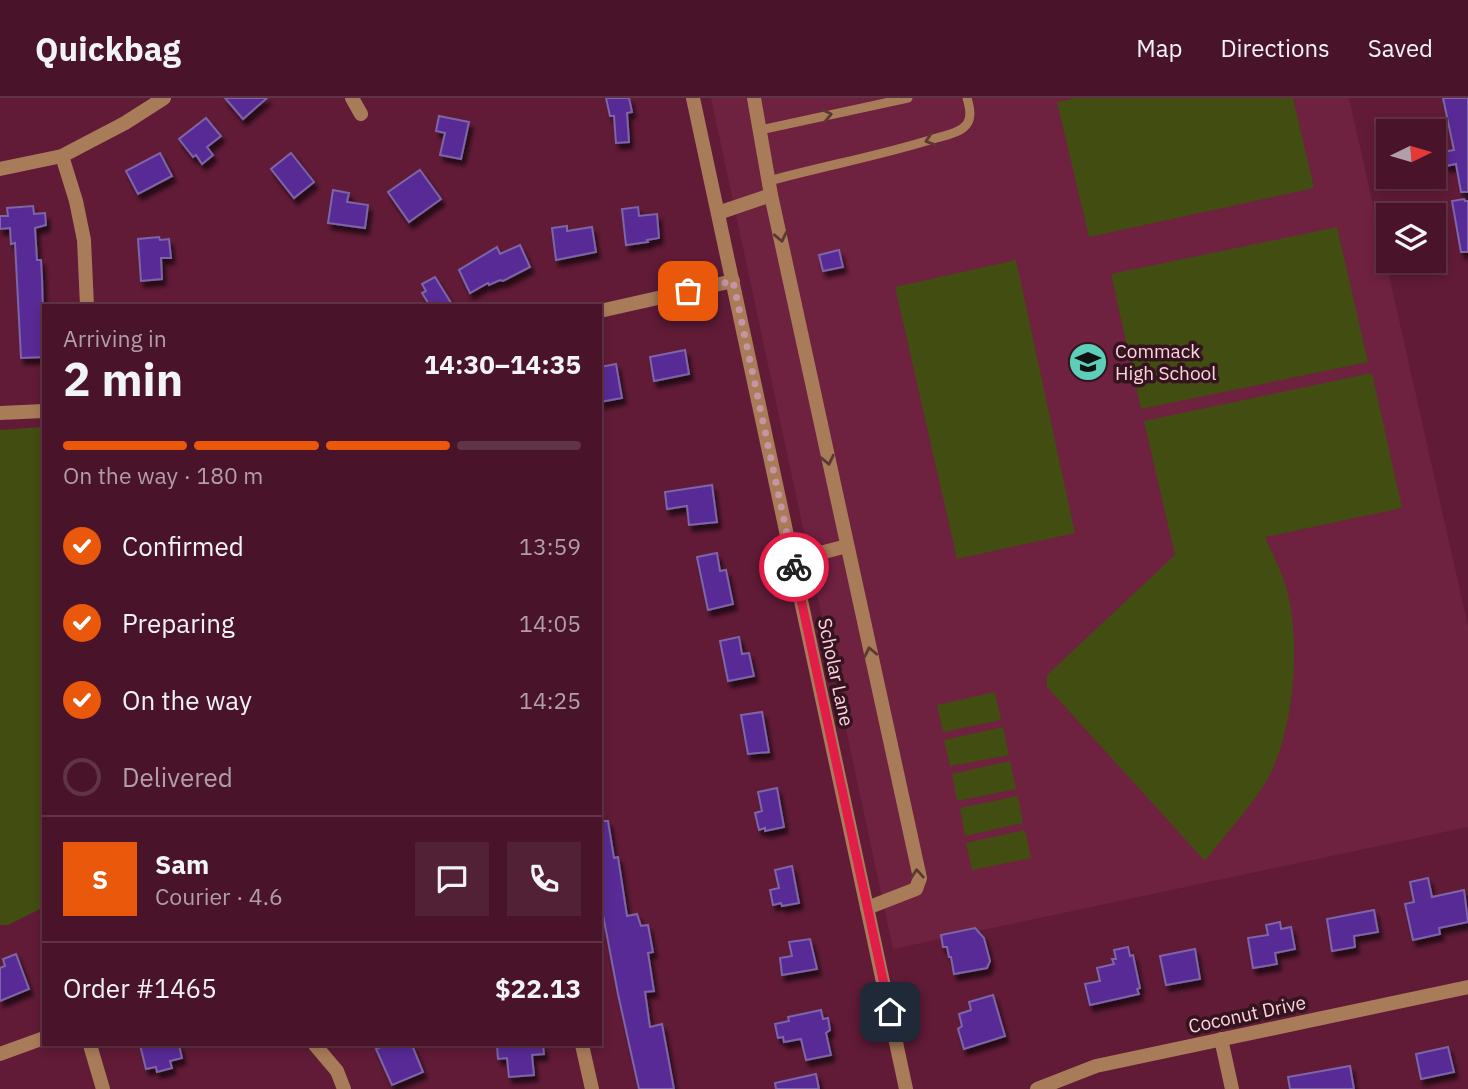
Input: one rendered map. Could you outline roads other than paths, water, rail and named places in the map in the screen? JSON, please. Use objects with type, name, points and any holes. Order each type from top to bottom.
[{"type":"street","points":[[0,169],[62,156],[125,123],[164,98]]},
{"type":"street","points":[[352,98],[361,114]]},
{"type":"street","name":"Scholar Lane","points":[[693,98],[906,1089]]},
{"type":"street","points":[[754,98],[770,188],[920,878],[916,889],[867,908]]},
{"type":"street","points":[[62,156],[76,201],[84,240],[88,304]]},
{"type":"street","points":[[718,213],[770,188]]},
{"type":"street","points":[[602,311],[733,281]]},
{"type":"street","points":[[0,413],[42,411]]},
{"type":"street","points":[[793,560],[847,546]]},
{"type":"street","name":"Coconut Drive","points":[[1037,1089],[1096,1066],[1468,988]]},
{"type":"street","points":[[0,1054],[42,1039]]},
{"type":"street","points":[[1221,1039],[1232,1089]]},
{"type":"street","points":[[90,1046],[103,1089]]},
{"type":"street","points":[[316,1046],[337,1071],[344,1089]]},
{"type":"street","points":[[582,1046],[592,1089]]},
{"type":"lane","points":[[760,130],[908,98]]},
{"type":"lane","points":[[770,188],[822,166],[911,146],[962,130],[968,122],[970,112],[967,98]]},
{"type":"place","name":"Commack High School","points":[[1088,362]]}]
